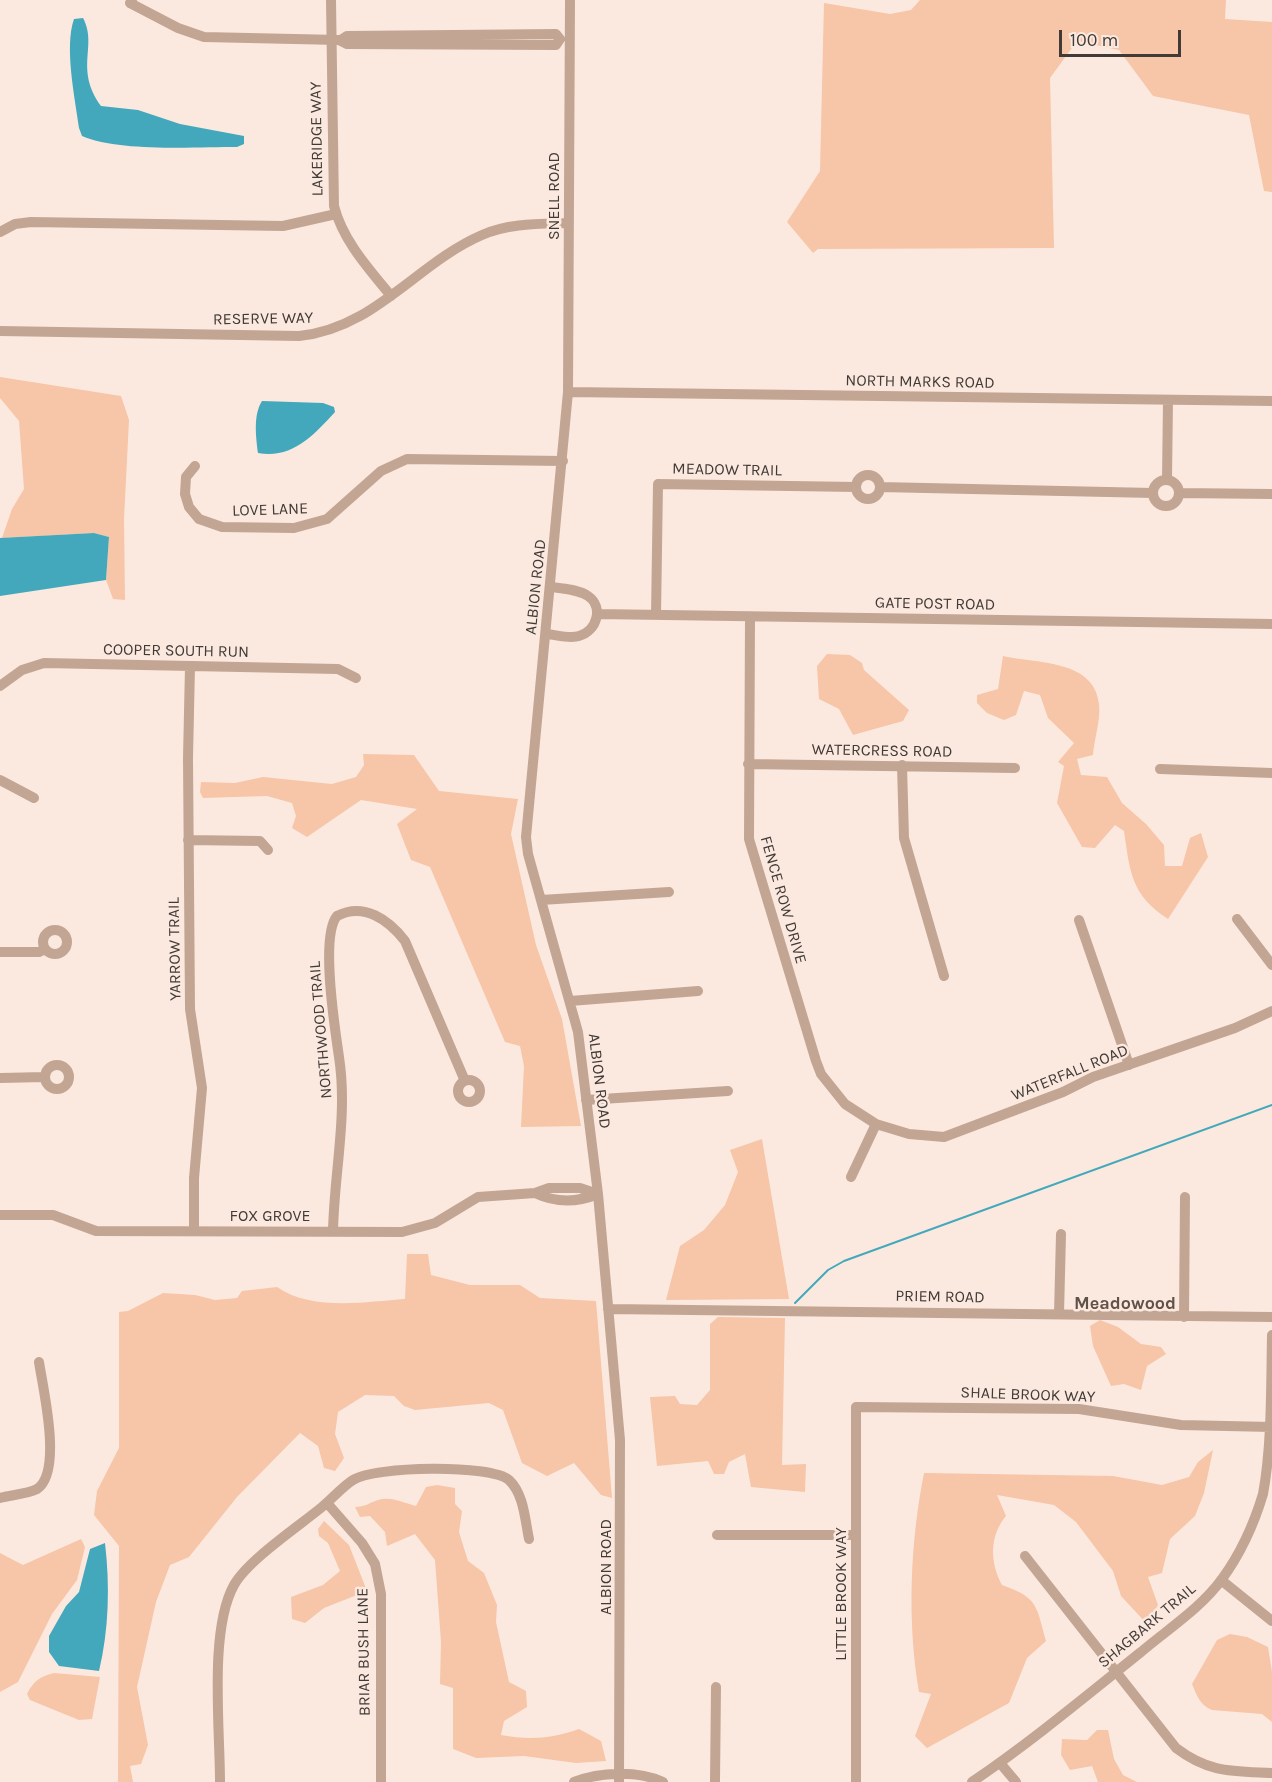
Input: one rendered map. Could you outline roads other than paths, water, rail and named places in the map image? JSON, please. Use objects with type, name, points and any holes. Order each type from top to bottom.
[{"type":"street","name":"LAKERIDGE WAY","points":[[331,0],[336,40],[332,177],[336,214],[352,246],[391,296]]},
{"type":"street","name":"SNELL ROAD","points":[[568,392],[569,223],[565,39],[570,0]]},
{"type":"street","points":[[131,1],[178,28],[204,37],[336,40],[347,44],[556,45],[565,39]]},
{"type":"street","points":[[0,231],[15,224],[32,222],[290,225],[336,214]]},
{"type":"street","name":"RESERVE WAY","points":[[0,331],[310,335],[350,323],[459,248],[483,235],[509,227],[569,223]]},
{"type":"street","name":"NORTH MARKS ROAD","points":[[568,392],[1272,401]]},
{"type":"street","name":"ALBION ROAD","points":[[568,392],[552,587],[526,837],[528,854],[581,1045],[598,1194],[620,1440],[619,1778]]},
{"type":"street","points":[[1167,480],[1168,400]]},
{"type":"street","name":"LOVE LANE","points":[[195,466],[186,477],[185,494],[189,507],[199,519],[222,527],[294,528],[313,525],[327,519],[381,471],[407,459],[563,461]]},
{"type":"street","name":"MEADOW TRAIL","points":[[870,475],[877,479],[880,487],[876,496],[868,500],[860,497],[855,487],[859,478],[870,475]]},
{"type":"street","points":[[1153,493],[1156,485],[1167,480]]},
{"type":"street","points":[[1167,480],[1176,485],[1179,493]]},
{"type":"street","name":"MEADOW TRAIL","points":[[656,615],[658,484],[855,487]]},
{"type":"street","name":"MEADOW TRAIL","points":[[880,487],[1153,493],[1156,502],[1167,507],[1174,503],[1179,493],[1272,494]]},
{"type":"street","points":[[547,634],[581,635],[591,629],[597,614],[594,603],[586,594],[552,587]]},
{"type":"street","name":"GATE POST ROAD","points":[[597,614],[1272,624]]},
{"type":"street","name":"FENCE ROW DRIVE","points":[[750,617],[747,821],[751,847],[821,1074],[845,1104],[876,1124]]},
{"type":"street","name":"COOPER SOUTH RUN","points":[[0,686],[22,670],[44,663],[338,669],[356,678]]},
{"type":"street","name":"YARROW TRAIL","points":[[190,666],[188,840],[190,1009],[202,1088],[194,1178],[194,1231]]},
{"type":"street","name":"WATERCRESS ROAD","points":[[748,765],[1015,768]]},
{"type":"street","points":[[902,765],[904,838],[944,976]]},
{"type":"street","points":[[1160,769],[1272,773]]},
{"type":"street","points":[[0,780],[34,798]]},
{"type":"street","points":[[188,840],[260,841],[268,850]]},
{"type":"street","points":[[541,900],[669,892]]},
{"type":"street","name":"NORTHWOOD TRAIL","points":[[333,1232],[335,1178],[343,1116],[342,1079],[331,974],[330,932],[337,916],[351,911],[371,913],[388,922],[405,940],[465,1081]]},
{"type":"street","points":[[1237,919],[1272,965]]},
{"type":"street","points":[[1079,920],[1129,1065]]},
{"type":"street","points":[[0,952],[45,949]]},
{"type":"street","points":[[570,1001],[698,991]]},
{"type":"street","name":"WATERFALL ROAD","points":[[876,1124],[909,1134],[944,1137],[1129,1065],[1235,1028],[1272,1011]]},
{"type":"street","points":[[0,1078],[45,1077]]},
{"type":"street","points":[[586,1100],[729,1090]]},
{"type":"street","points":[[851,1177],[876,1124]]},
{"type":"street","name":"FOX GROVE","points":[[0,1215],[53,1215],[96,1231],[402,1232],[435,1223],[478,1197],[535,1193],[550,1200],[581,1201],[598,1194]]},
{"type":"street","points":[[1184,1317],[1185,1197]]},
{"type":"street","points":[[1059,1314],[1061,1234]]},
{"type":"street","name":"PRIEM ROAD","points":[[608,1309],[1272,1317]]},
{"type":"street","name":"SHAGBARK TRAIL","points":[[972,1782],[1000,1763],[1203,1601],[1221,1580],[1244,1546],[1263,1494],[1269,1467],[1272,1335]]},
{"type":"street","points":[[0,1498],[36,1489],[45,1480],[51,1459],[39,1362]]},
{"type":"street","name":"SHALE BROOK WAY","points":[[856,1407],[1079,1409],[1181,1425],[1271,1427]]},
{"type":"street","name":"LITTLE BROOK WAY","points":[[856,1407],[856,1782]]},
{"type":"street","points":[[220,1782],[219,1636],[225,1605],[236,1583],[251,1566],[353,1480],[384,1470],[487,1470],[508,1480],[520,1497],[529,1539]]},
{"type":"street","name":"BRIAR BUSH LANE","points":[[327,1503],[362,1543],[375,1564],[381,1594],[381,1782]]},
{"type":"street","points":[[717,1534],[856,1535]]},
{"type":"street","points":[[1025,1556],[1176,1748],[1202,1766],[1220,1771],[1272,1773]]},
{"type":"street","points":[[1221,1580],[1272,1621]]},
{"type":"street","points":[[715,1782],[716,1687]]},
{"type":"street","points":[[1000,1763],[1016,1782]]},
{"type":"street","points":[[574,1782],[586,1778],[654,1778],[663,1782]]},
{"type":"water","points":[[83,18],[88,38],[89,80],[101,106],[138,110],[180,124],[244,136],[244,144],[237,147],[136,147],[97,141],[82,136],[73,88],[70,44],[74,19]]},
{"type":"water","points":[[262,401],[323,403],[334,407],[335,412],[310,437],[292,449],[270,454],[258,453],[256,419]]},
{"type":"water","points":[[94,533],[109,537],[106,580],[0,596],[0,538]]},
{"type":"water","points":[[105,1543],[108,1607],[99,1671],[59,1666],[49,1652],[49,1636],[66,1606],[79,1592],[90,1549]]},
{"type":"waterway","points":[[795,1303],[828,1270],[844,1261],[1272,1105]]},
{"type":"district","name":"Meadowood","points":[[1125,1304]]}]
